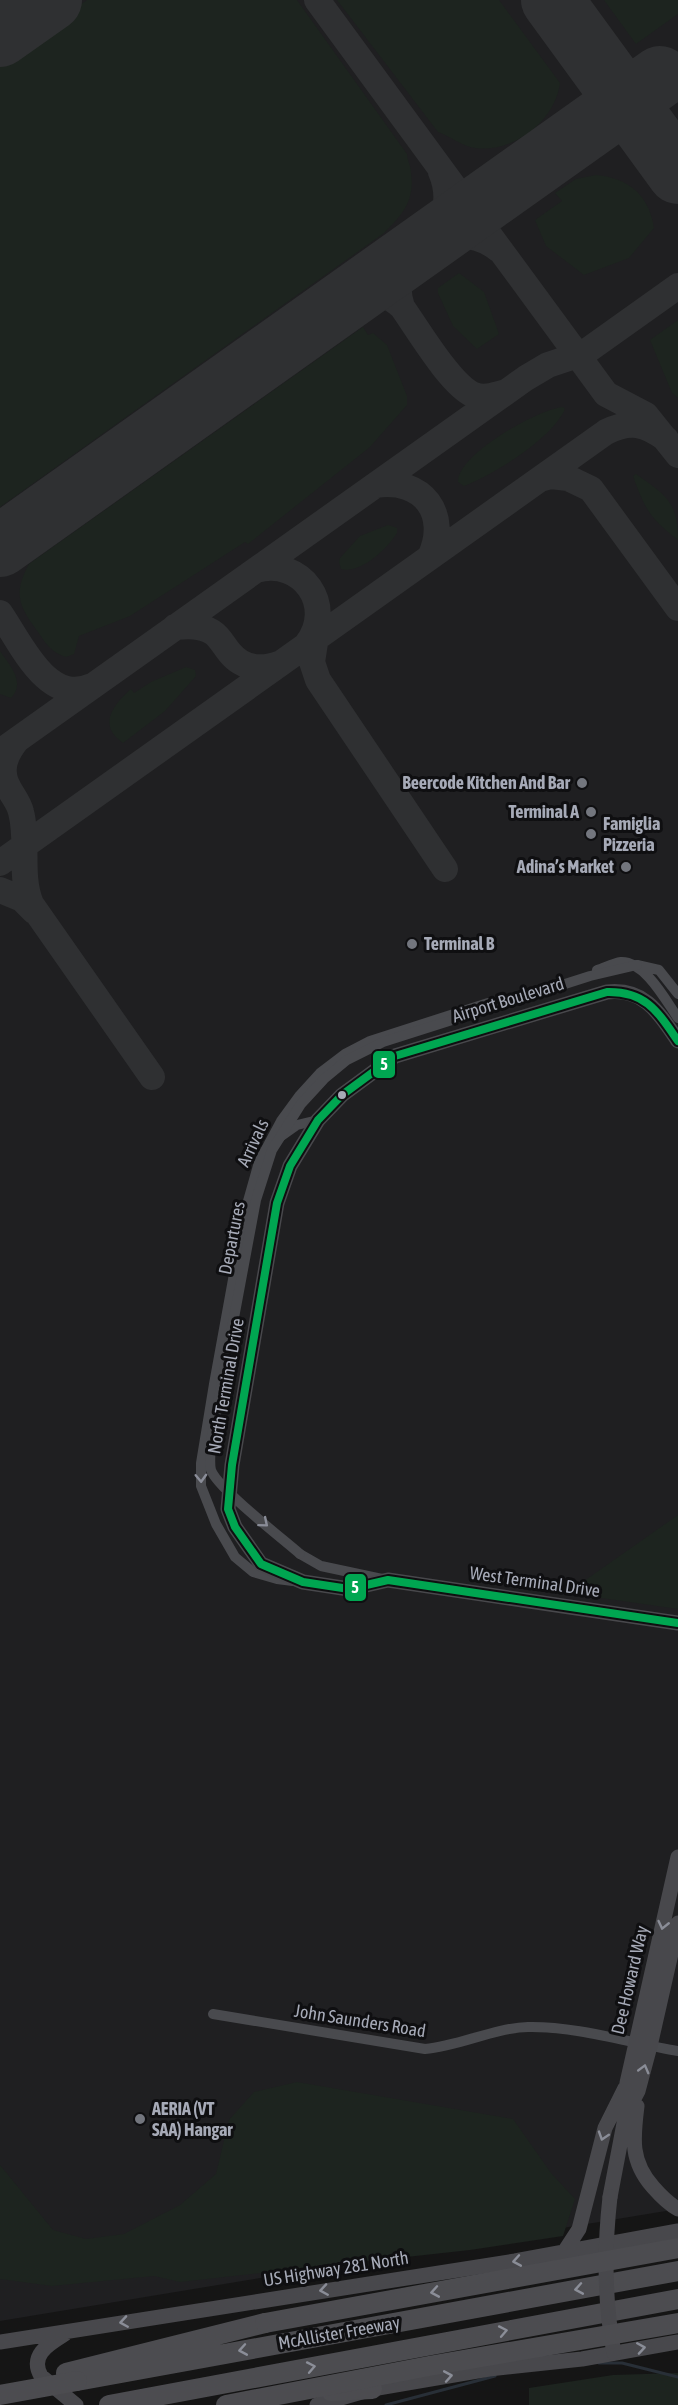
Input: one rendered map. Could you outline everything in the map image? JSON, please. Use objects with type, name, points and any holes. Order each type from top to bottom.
[{"type":"highway","points":[[71,2377],[265,2323],[678,2248]]},
{"type":"highway","name":"McAllister Freeway","points":[[7,2394],[71,2377],[678,2271]]},
{"type":"highway","name":"McAllister Freeway","points":[[109,2405],[678,2299]]},
{"type":"highway","points":[[226,2405],[429,2366],[678,2323]]},
{"type":"highway","points":[[116,2405],[381,2387]]},
{"type":"main road","name":"Airport Boulevard","points":[[342,1095],[395,1056],[608,992],[627,991],[638,994],[651,1006],[678,1041]]},
{"type":"main road","name":"North Terminal Drive","points":[[342,1095],[318,1120],[290,1166],[277,1203],[232,1465],[228,1509],[235,1527],[261,1564],[303,1582],[349,1588],[388,1580]]},
{"type":"main road","name":"West Terminal Drive","points":[[388,1580],[678,1623]]},
{"type":"main road","name":"Dee Howard Way","points":[[643,2045],[677,1865]]},
{"type":"main road","name":"Dee Howard Way","points":[[614,2353],[604,2268],[610,2198],[626,2113],[678,1923]]},
{"type":"main road","points":[[633,2087],[634,2152],[642,2174],[657,2192],[678,2209]]},
{"type":"main road","points":[[564,2252],[579,2229],[605,2128],[633,2087]]},
{"type":"main road","name":"US Highway 281 North","points":[[0,2342],[564,2252],[678,2231]]},
{"type":"main road","points":[[70,2331],[44,2348],[39,2355],[38,2370],[41,2376],[76,2405]]},
{"type":"main road","points":[[317,2405],[381,2387],[489,2369],[582,2359],[678,2342]]},
{"type":"street","name":"Arrivals","points":[[303,1582],[277,1579],[253,1572],[235,1557],[216,1524],[201,1486],[201,1463],[246,1208],[260,1162],[281,1121],[320,1073],[345,1054],[370,1041],[622,962],[640,969],[653,981],[678,1018]]},
{"type":"street","name":"Departures","points":[[388,1580],[321,1566],[300,1554],[224,1487],[211,1470],[213,1424],[256,1200],[272,1150],[301,1104],[324,1079],[347,1060],[383,1042],[590,976],[637,965],[658,970],[678,994]]},
{"type":"street","points":[[260,1162],[280,1137],[297,1125],[318,1120]]},
{"type":"street","name":"John Saunders Road","points":[[213,2014],[425,2049],[443,2048],[494,2033],[526,2027],[559,2028],[678,2051]]},
{"type":"shaded area","points":[[0,0],[678,0],[678,2209],[0,2321]]},
{"type":"shaded area","points":[[87,0],[297,0],[407,154],[411,170],[411,192],[406,207],[384,233],[0,507],[0,62]]},
{"type":"shaded area","points":[[337,0],[499,0],[560,83],[557,97],[541,122],[518,140],[490,148],[465,145],[438,132]]},
{"type":"shaded area","points":[[604,0],[678,0],[678,14],[636,44]]},
{"type":"shaded area","points":[[596,175],[618,180],[636,190],[647,206],[654,228],[629,258],[584,275],[546,246],[535,220],[562,201],[555,193],[576,179]]},
{"type":"shaded area","points":[[459,273],[484,292],[499,334],[477,349],[453,326],[438,293],[438,288]]},
{"type":"shaded area","points":[[678,320],[678,398],[672,393],[650,340]]},
{"type":"shaded area","points":[[363,327],[368,335],[373,333],[387,345],[407,396],[407,405],[370,447],[248,544],[245,542],[130,616],[79,636],[74,654],[66,657],[50,648],[27,615],[20,600],[21,584],[29,564]]},
{"type":"shaded area","points":[[563,407],[565,409],[548,432],[521,455],[476,481],[464,486],[458,482],[461,471],[470,459],[484,447],[519,424]]},
{"type":"shaded area","points":[[636,474],[662,494],[673,508],[678,540],[661,526],[650,512],[633,476]]},
{"type":"shaded area","points":[[388,525],[397,528],[397,533],[380,553],[357,568],[341,569],[340,558],[360,536]]},
{"type":"shaded area","points":[[0,651],[17,680],[15,692],[11,698],[0,694]]},
{"type":"shaded area","points":[[186,667],[195,670],[196,676],[165,711],[123,743],[115,736],[109,722],[110,715],[124,695],[131,689],[134,693],[151,682]]},
{"type":"shaded area","points":[[678,1515],[678,1609],[567,1593]]},
{"type":"shaded area","points":[[297,2082],[513,2119],[551,2173],[575,2199],[563,2236],[470,2250],[180,2282],[154,2276],[52,2286],[0,2279],[0,2165],[53,2230],[86,2239],[124,2234],[180,2205],[216,2174],[229,2120],[254,2092]]},
{"type":"shaded area","points":[[678,2373],[678,2405],[529,2405],[529,2388],[613,2375]]},
{"type":"waterway","points":[[599,2363],[622,2363],[678,2377]]},
{"type":"waterway","points":[[386,2405],[495,2376]]},
{"type":"taxiway","points":[[317,0],[606,394],[646,415],[678,455]]},
{"type":"taxiway","points":[[426,243],[438,227],[445,210],[446,191],[441,172]]},
{"type":"taxiway","points":[[426,243],[445,237],[464,236],[482,240],[499,250]]},
{"type":"taxiway","points":[[402,307],[399,292],[400,279],[404,266],[413,253]]},
{"type":"taxiway","points":[[0,752],[526,378],[548,365],[584,353],[678,286]]},
{"type":"taxiway","points":[[355,294],[380,294],[402,307],[445,369],[474,395],[482,397],[506,392]]},
{"type":"taxiway","points":[[0,863],[606,432],[623,426],[637,425],[651,429],[666,439]]},
{"type":"taxiway","points":[[540,479],[551,476],[568,478],[591,489],[678,608]]},
{"type":"taxiway","points":[[376,485],[393,484],[407,487],[419,493],[428,502],[434,513],[437,527],[430,557]]},
{"type":"taxiway","points":[[0,555],[6,542]]},
{"type":"taxiway","points":[[256,570],[273,568],[287,571],[300,578],[310,588],[316,600],[318,615],[315,629],[307,644]]},
{"type":"taxiway","points":[[0,613],[26,655],[49,680],[62,687],[76,690],[92,686]]},
{"type":"taxiway","points":[[175,627],[194,626],[212,632],[235,658],[247,665],[267,667],[281,663]]},
{"type":"taxiway","points":[[317,630],[312,662],[318,680],[445,869]]},
{"type":"taxiway","points":[[17,740],[7,756],[4,774],[21,812],[27,893],[31,904],[152,1077]]},
{"type":"taxiway","points":[[0,890],[22,899],[34,911]]},
{"type":"runway","points":[[0,36],[51,0]]},
{"type":"runway","points":[[552,0],[678,173]]},
{"type":"runway","points":[[0,546],[660,77]]},
{"type":"transit line","name":"5","points":[[678,1041],[650,1005],[632,995],[607,992],[395,1056],[342,1095],[318,1120],[290,1166],[277,1203],[232,1465],[228,1509],[235,1527],[261,1564],[303,1582],[349,1589],[388,1580],[678,1623]]},
{"type":"place","name":"Beercode Kitchen And Bar","points":[[582,783]]},
{"type":"place","name":"Terminal A","points":[[591,812]]},
{"type":"place","name":"Famiglia Pizzeria","points":[[591,834]]},
{"type":"place","name":"Adina’s Market","points":[[626,867]]},
{"type":"place","name":"Terminal B","points":[[412,944]]},
{"type":"place","name":"AERIA (VT SAA) Hangar","points":[[140,2119]]}]
